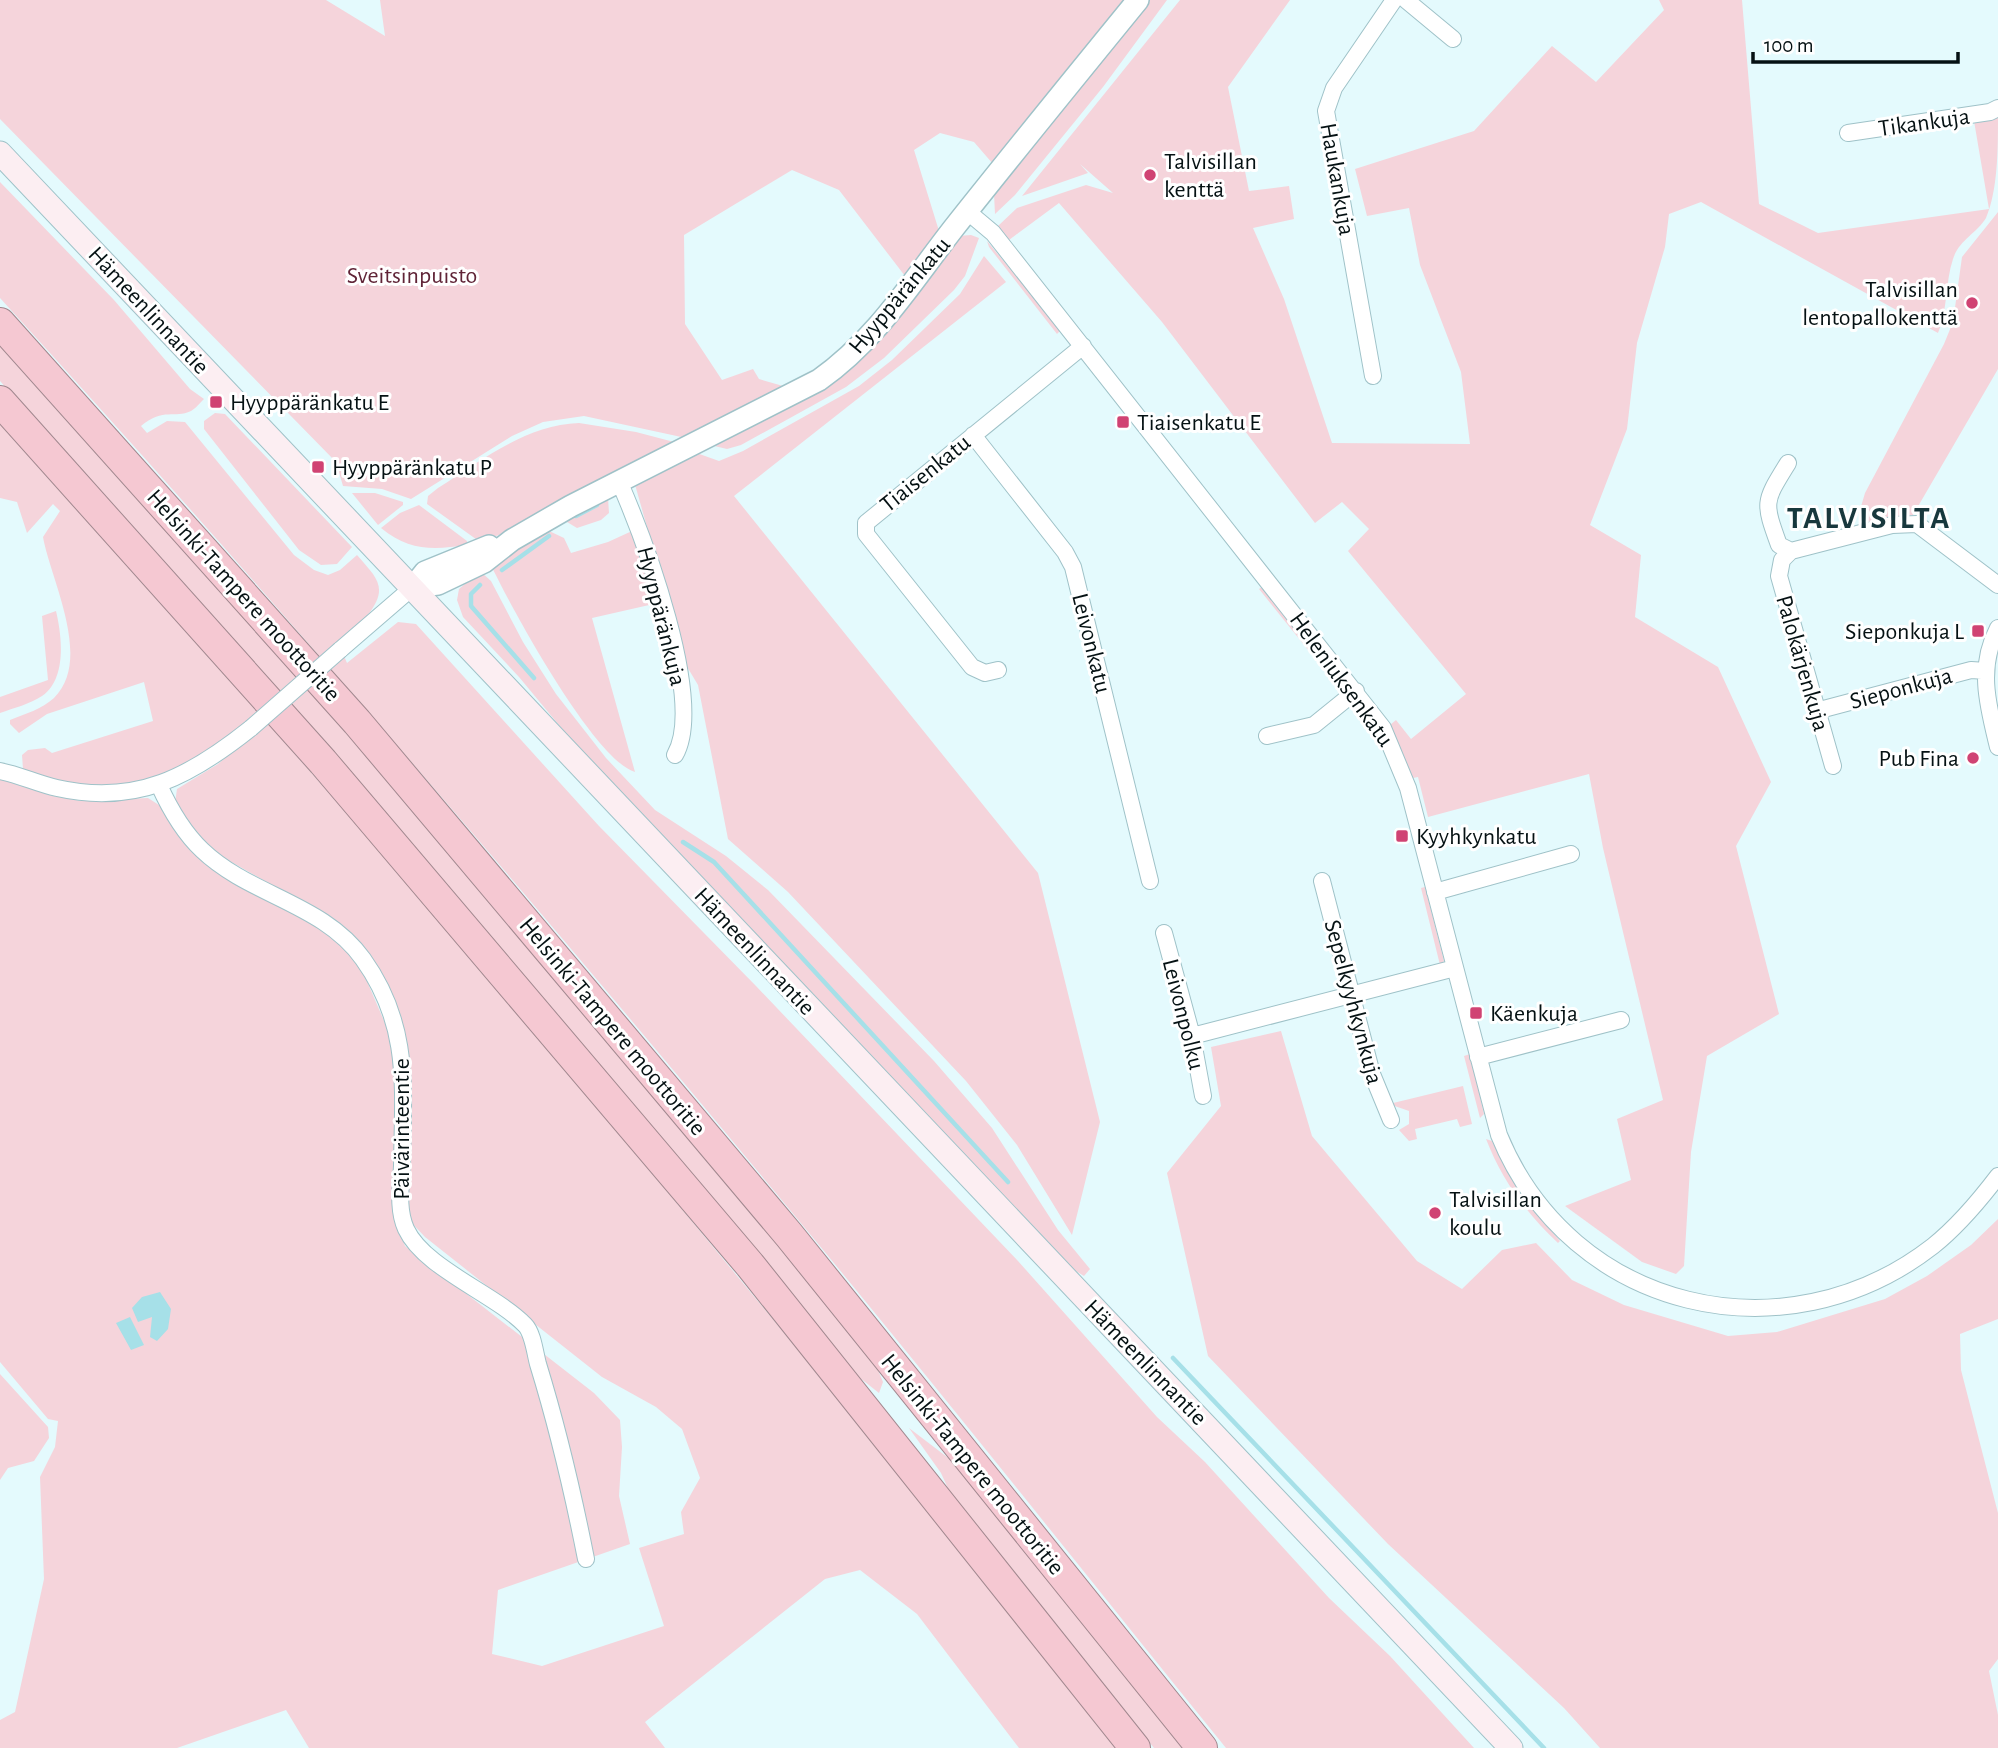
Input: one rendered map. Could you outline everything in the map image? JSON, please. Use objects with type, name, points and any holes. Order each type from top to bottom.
[{"type":"highway","name":"Helsinki-Tampere moottoritie","points":[[0,323],[376,743],[780,1224],[1202,1748]]},
{"type":"highway","name":"Helsinki-Tampere moottoritie","points":[[0,401],[323,762],[750,1265],[1135,1748]]},
{"type":"main road","name":"Hämeenlinnantie","points":[[0,153],[1511,1748]]},
{"type":"street","name":"Hyyppäränkatu","points":[[413,587],[438,584],[484,562],[512,540],[619,481],[819,380],[840,365],[881,324],[1138,0]]},
{"type":"street","name":"Haukankuja","points":[[1373,376],[1326,111],[1334,88],[1394,0]]},
{"type":"street","points":[[1406,0],[1453,39]]},
{"type":"street","name":"Tikankuja","points":[[1848,133],[1990,112],[1998,108]]},
{"type":"street","name":"Heleniuksenkatu","points":[[968,212],[993,233],[1384,728],[1398,756],[1496,1126],[1508,1156],[1544,1213],[1598,1262],[1638,1283],[1679,1297],[1734,1307],[1777,1306],[1854,1289],[1934,1246],[1980,1200],[1998,1176]]},
{"type":"street","name":"Tiaisenkatu","points":[[998,670],[985,673],[972,667],[866,534],[865,528],[869,518],[1083,346]]},
{"type":"street","name":"Leivonkatu","points":[[973,435],[1065,552],[1073,566],[1150,881]]},
{"type":"street","points":[[1788,463],[1768,496],[1766,510],[1779,545],[1787,555],[1892,525],[1917,524],[1998,585]]},
{"type":"street","name":"Hyyppäränkuja","points":[[619,481],[643,537],[678,658],[684,715],[682,734],[675,755]]},
{"type":"street","name":"Palokärjenkuja","points":[[1787,555],[1779,576],[1833,766]]},
{"type":"street","points":[[0,771],[54,788],[93,794],[159,785],[200,766],[251,728],[413,587]]},
{"type":"street","points":[[1998,628],[1990,647],[1986,671],[1986,696],[1998,747]]},
{"type":"street","name":"Sieponkuja","points":[[1816,711],[1971,670],[1986,671]]},
{"type":"street","points":[[1266,736],[1314,725],[1356,691]]},
{"type":"street","name":"Päivärinteentie","points":[[159,785],[170,808],[201,850],[221,865],[333,926],[350,941],[378,983],[400,1036],[404,1065],[400,1206],[407,1230],[419,1247],[527,1326],[565,1454],[586,1559]]},
{"type":"street","points":[[1435,892],[1571,854]]},
{"type":"street","name":"Sepelkyyhkynkuja","points":[[1322,881],[1372,1074],[1391,1120]]},
{"type":"street","name":"Leivonpolku","points":[[1164,933],[1192,1036],[1203,1096]]},
{"type":"street","points":[[1192,1036],[1455,968]]},
{"type":"street","points":[[1478,1058],[1621,1020]]},
{"type":"green space","name":"Sveitsinpuisto","points":[[0,0],[326,0],[385,36],[380,0],[1125,0],[993,164],[974,142],[940,133],[914,150],[939,231],[905,276],[839,190],[792,170],[684,235],[685,324],[722,380],[753,369],[759,379],[783,386],[783,390],[686,438],[584,416],[543,422],[512,436],[411,499],[382,489],[343,486],[336,462],[0,119]]},
{"type":"green space","points":[[1147,0],[1167,0],[1103,87],[1015,195],[995,214],[994,194]]},
{"type":"green space","points":[[1180,0],[1290,0],[1228,87],[1249,191],[1289,186],[1294,219],[1253,228],[1284,299],[1332,443],[1470,444],[1461,372],[1420,265],[1409,208],[1367,216],[1355,169],[1474,131],[1552,46],[1596,82],[1664,10],[1659,0],[1742,0],[1759,204],[1818,233],[1989,209],[1974,121],[1998,117],[1996,169],[1990,207],[1986,218],[1959,247],[1953,259],[1938,333],[1701,202],[1669,214],[1665,247],[1637,343],[1627,429],[1590,525],[1641,555],[1635,617],[1718,667],[1771,782],[1736,846],[1779,1014],[1707,1056],[1691,1152],[1684,1266],[1676,1274],[1642,1262],[1565,1206],[1631,1180],[1617,1119],[1663,1100],[1603,848],[1589,774],[1428,817],[1418,777],[1413,778],[1390,725],[1396,720],[1411,739],[1466,694],[1348,551],[1369,529],[1342,502],[1315,523],[1162,322],[1059,203],[1009,240],[998,226],[1017,208],[1086,185],[1113,193],[1080,164],[1088,173],[1022,196]]},
{"type":"green space","points":[[0,182],[114,300],[190,389],[204,399],[191,411],[162,415],[149,420],[141,426],[147,433],[167,421],[185,422],[294,555],[314,570],[328,575],[340,570],[357,555],[371,571],[378,584],[378,598],[344,656],[347,663],[398,622],[416,624],[599,826],[1018,1261],[1157,1417],[1205,1462],[1329,1598],[1390,1656],[1474,1748],[1226,1748],[889,1330],[585,965],[296,629],[0,298]]},
{"type":"green space","points":[[1998,212],[1998,369],[1913,515],[1861,526],[1860,510],[1865,493],[1953,322],[1962,257]]},
{"type":"green space","points":[[971,235],[979,238],[965,276],[884,358],[846,387],[741,445],[727,449],[706,444],[780,408],[958,236]]},
{"type":"green space","points":[[987,241],[1061,330],[1057,334],[989,247]]},
{"type":"green space","points":[[984,256],[1006,282],[734,496],[1038,873],[1100,1122],[1072,1235],[1017,1145],[966,1081],[788,892],[728,839],[698,685],[686,665],[634,481],[691,451],[719,461],[743,451],[859,386],[892,360],[960,294]]},
{"type":"green space","points":[[0,338],[340,722],[869,1349],[883,1382],[879,1393],[846,1367],[240,651],[0,381]]},
{"type":"green space","points":[[215,413],[225,414],[352,547],[337,564],[321,565],[299,550],[204,429],[204,421]]},
{"type":"green space","points":[[0,421],[250,702],[576,1082],[888,1461],[1115,1748],[1019,1748],[917,1614],[860,1570],[825,1579],[645,1722],[665,1748],[309,1748],[286,1710],[177,1748],[0,1748],[0,1720],[15,1712],[44,1579],[40,1477],[55,1447],[58,1421],[48,1419],[0,1362],[0,779],[53,796],[81,801],[148,798],[159,805],[199,852],[215,865],[306,912],[357,958],[394,1044],[395,1210],[405,1246],[594,1393],[620,1420],[622,1447],[619,1496],[630,1544],[498,1590],[492,1654],[542,1666],[664,1626],[639,1548],[684,1534],[681,1512],[700,1478],[682,1429],[656,1407],[602,1377],[425,1237],[409,1220],[408,1057],[405,1036],[389,994],[355,942],[323,914],[205,847],[175,803],[177,789],[218,764],[259,728],[249,720],[197,758],[171,771],[115,785],[85,785],[55,780],[23,769],[22,755],[28,750],[45,748],[52,753],[153,721],[144,682],[47,714],[19,733],[10,724],[10,720],[39,708],[54,698],[65,682],[70,663],[70,642],[43,537],[60,511],[53,504],[27,533],[17,502],[0,498]]},
{"type":"green space","points":[[579,423],[636,432],[674,442],[520,527],[480,542],[427,504],[428,496],[438,488],[505,446],[541,430]]},
{"type":"green space","points":[[352,493],[375,493],[403,502],[403,505],[378,525]]},
{"type":"green space","points":[[608,498],[609,513],[601,520],[577,528],[567,522],[568,518]]},
{"type":"green space","points":[[419,505],[467,541],[467,545],[422,547],[401,541],[381,528],[400,513]]},
{"type":"green space","points":[[547,530],[564,538],[571,553],[608,542],[632,531],[658,603],[592,618],[635,772],[618,761],[576,712],[534,645],[490,563]]},
{"type":"green space","points":[[480,571],[491,581],[523,642],[556,694],[606,758],[655,810],[726,856],[768,890],[934,1061],[992,1128],[1058,1230],[1090,1269],[1084,1276],[1071,1268],[568,736],[519,677],[463,617],[457,600],[459,589]]},
{"type":"green space","points":[[1263,586],[1342,685],[1342,692],[1259,589]]},
{"type":"green space","points":[[56,611],[61,656],[56,679],[42,696],[0,713],[0,697],[48,680],[42,616]]},
{"type":"green space","points":[[1425,887],[1444,961],[1440,965],[1421,888]]},
{"type":"green space","points":[[1281,1031],[1312,1136],[1417,1261],[1462,1289],[1502,1250],[1536,1243],[1572,1280],[1624,1305],[1728,1336],[1777,1332],[1885,1299],[1927,1276],[1971,1245],[1998,1219],[1998,1319],[1960,1334],[1961,1370],[1998,1513],[1998,1659],[1989,1671],[1998,1715],[1998,1748],[1600,1748],[1564,1708],[1388,1544],[1208,1356],[1167,1173],[1221,1106],[1211,1047]]},
{"type":"green space","points":[[1470,1054],[1484,1114],[1480,1118],[1464,1056]]},
{"type":"green space","points":[[1463,1086],[1472,1124],[1460,1127],[1457,1119],[1415,1129],[1417,1139],[1409,1141],[1399,1130],[1409,1124],[1409,1111],[1389,1104]]},
{"type":"green space","points":[[1486,1139],[1492,1141],[1520,1193],[1560,1241],[1558,1243],[1516,1195]]},
{"type":"green space","points":[[0,1374],[48,1427],[49,1438],[34,1461],[8,1468],[0,1480]]},
{"type":"green space","points":[[909,1428],[968,1473],[1190,1748],[1154,1748],[951,1495],[941,1473]]},
{"type":"water","points":[[160,1292],[171,1309],[168,1329],[157,1341],[150,1337],[152,1317],[138,1322],[132,1308],[142,1297]]},
{"type":"water","points":[[130,1317],[144,1345],[131,1350],[116,1323]]},
{"type":"waterway","points":[[576,516],[597,505]]},
{"type":"waterway","points":[[502,570],[549,536]]},
{"type":"waterway","points":[[480,585],[471,594],[471,606],[534,678]]},
{"type":"waterway","points":[[683,842],[714,862],[1008,1182]]},
{"type":"waterway","points":[[1173,1358],[1544,1748]]},
{"type":"place","name":"Talvisillan kenttä","points":[[1150,175]]},
{"type":"place","name":"Talvisillan lentopallokenttä","points":[[1972,303]]},
{"type":"place","name":"Hyyppäränkatu E","points":[[216,402]]},
{"type":"place","name":"Tiaisenkatu E","points":[[1123,422]]},
{"type":"place","name":"Hyyppäränkatu P","points":[[318,467]]},
{"type":"place","name":"Sieponkuja L","points":[[1978,631]]},
{"type":"place","name":"Pub Fina","points":[[1973,758]]},
{"type":"place","name":"Kyyhkynkatu","points":[[1402,836]]},
{"type":"place","name":"Käenkuja","points":[[1476,1013]]},
{"type":"place","name":"Talvisillan koulu","points":[[1435,1213]]},
{"type":"district","name":"TALVISILTA","points":[[1869,517]]}]
